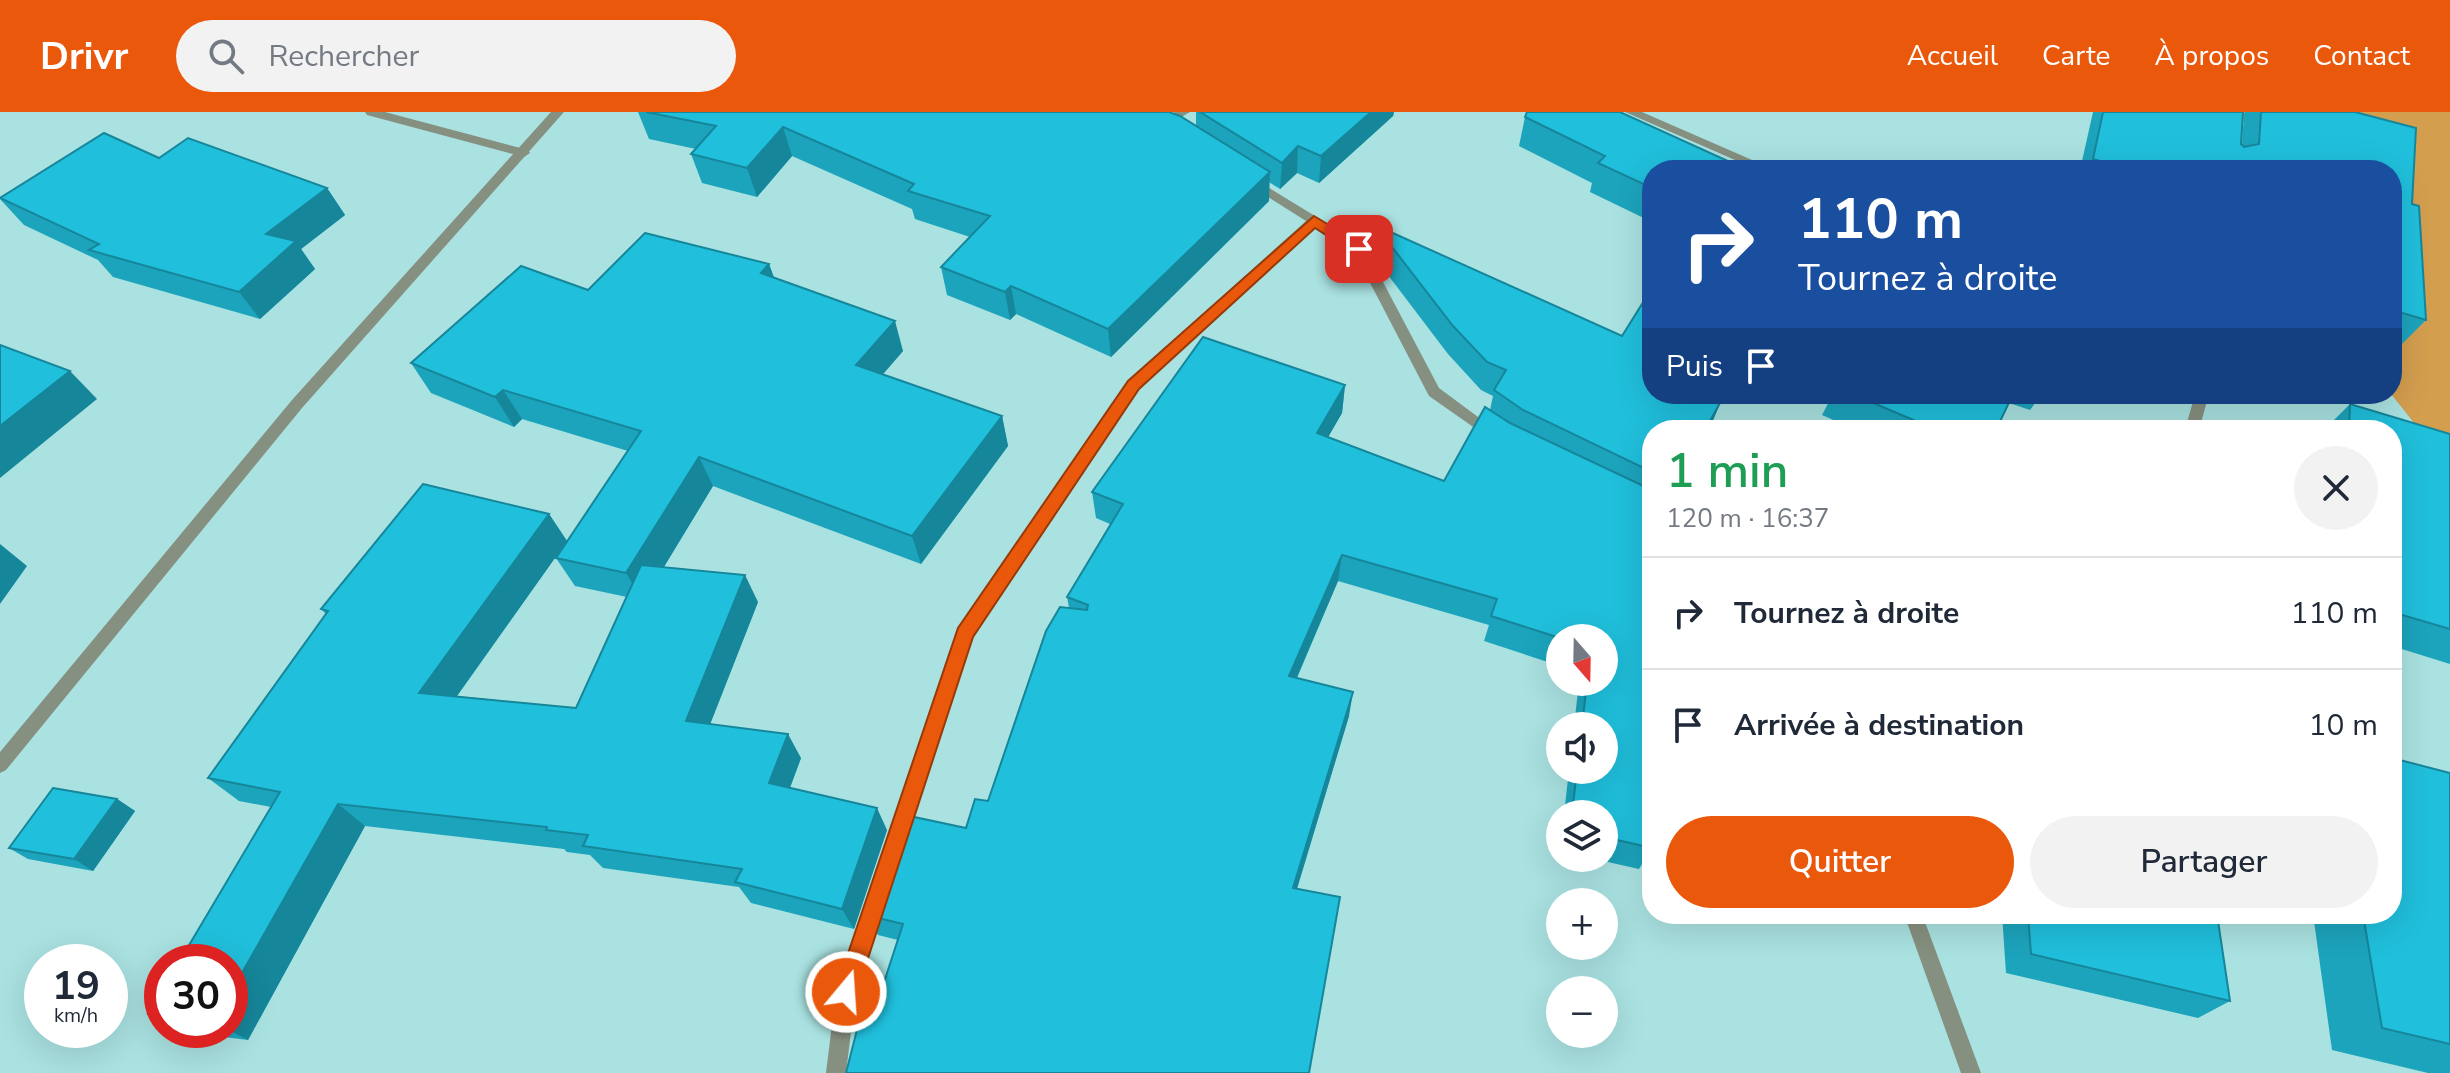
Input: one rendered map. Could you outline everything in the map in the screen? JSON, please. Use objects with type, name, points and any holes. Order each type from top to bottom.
[{"type":"street","points":[[371,112],[524,153]]},
{"type":"street","points":[[0,765],[297,404],[558,112]]},
{"type":"street","points":[[1130,112],[1169,128],[1184,112]]},
{"type":"street","points":[[1631,112],[1745,160]]},
{"type":"street","points":[[1238,172],[1359,249],[1434,392],[1509,444]]},
{"type":"street","points":[[890,858],[964,634],[1133,385],[1314,221]]},
{"type":"street","points":[[836,1073],[846,992],[881,887]]},
{"type":"street","points":[[1917,924],[1971,1073]]},
{"type":"shaded area","points":[[2241,112],[2450,112],[2450,468],[2399,404],[2402,404],[2402,160],[2345,160],[2242,121]]},
{"type":"building","points":[[646,112],[1169,112],[1270,172],[1108,329],[1011,286],[1005,292],[941,267],[990,216],[908,191],[914,184],[783,127],[747,168],[691,154],[716,126]]},
{"type":"building","points":[[1200,112],[1371,112],[1321,156],[1298,146],[1282,163]]},
{"type":"building","points":[[1527,112],[1620,112],[1726,160],[1642,160],[1642,183],[1598,163],[1605,156],[1525,117]]},
{"type":"building","points":[[2103,112],[2243,112],[2241,144],[2244,147],[2259,144],[2261,112],[2355,112],[2416,128],[2412,204],[2419,206],[2426,320],[2402,313],[2402,160],[2093,159]]},
{"type":"building","points":[[104,133],[159,158],[188,138],[327,188],[266,234],[296,241],[239,292],[89,250],[99,244],[0,198]]},
{"type":"building","points":[[1375,225],[1622,336],[1642,304],[1642,404],[1719,404],[1711,420],[1642,420],[1642,467],[1523,410],[1494,390],[1506,370],[1487,362],[1453,326]]},
{"type":"building","points":[[645,233],[769,264],[761,273],[895,321],[856,365],[1002,416],[912,536],[699,457],[626,573],[556,558],[641,431],[503,390],[495,397],[411,363],[521,266],[588,290]]},
{"type":"building","points":[[1203,337],[1345,385],[1317,433],[1444,481],[1485,407],[1510,423],[1642,485],[1642,846],[1618,840],[1618,800],[1574,800],[1575,784],[1618,784],[1618,712],[1584,712],[1585,696],[1618,696],[1618,624],[1546,624],[1546,634],[1491,616],[1497,599],[1342,555],[1289,676],[1353,692],[1293,888],[1340,897],[1309,1073],[846,1073],[860,1018],[872,1019],[903,924],[866,915],[900,814],[966,828],[975,799],[988,801],[1046,631],[1060,607],[1087,610],[1088,605],[1067,597],[1123,504],[1092,492]]},
{"type":"building","points":[[0,345],[70,371],[0,426]]},
{"type":"building","points":[[1876,404],[2008,404],[2001,420],[1913,420]]},
{"type":"building","points":[[2350,404],[2450,434],[2450,629],[2402,615],[2402,420],[2349,420]]},
{"type":"building","points":[[423,484],[549,514],[419,693],[576,708],[641,565],[745,575],[686,721],[788,734],[769,783],[877,808],[842,909],[735,882],[742,869],[583,846],[588,835],[546,830],[547,827],[338,804],[248,962],[248,944],[190,944],[280,792],[208,778],[328,611],[321,609]]},
{"type":"building","points":[[2402,761],[2450,773],[2450,1044],[2382,1028],[2365,924],[2402,924]]},
{"type":"building","points":[[53,788],[117,799],[74,859],[9,848]]},
{"type":"building","points":[[2029,924],[2218,924],[2230,1001],[2031,954]]},
{"type":"route","points":[[846,992],[964,634],[1133,385],[1314,221],[1359,249]]}]
